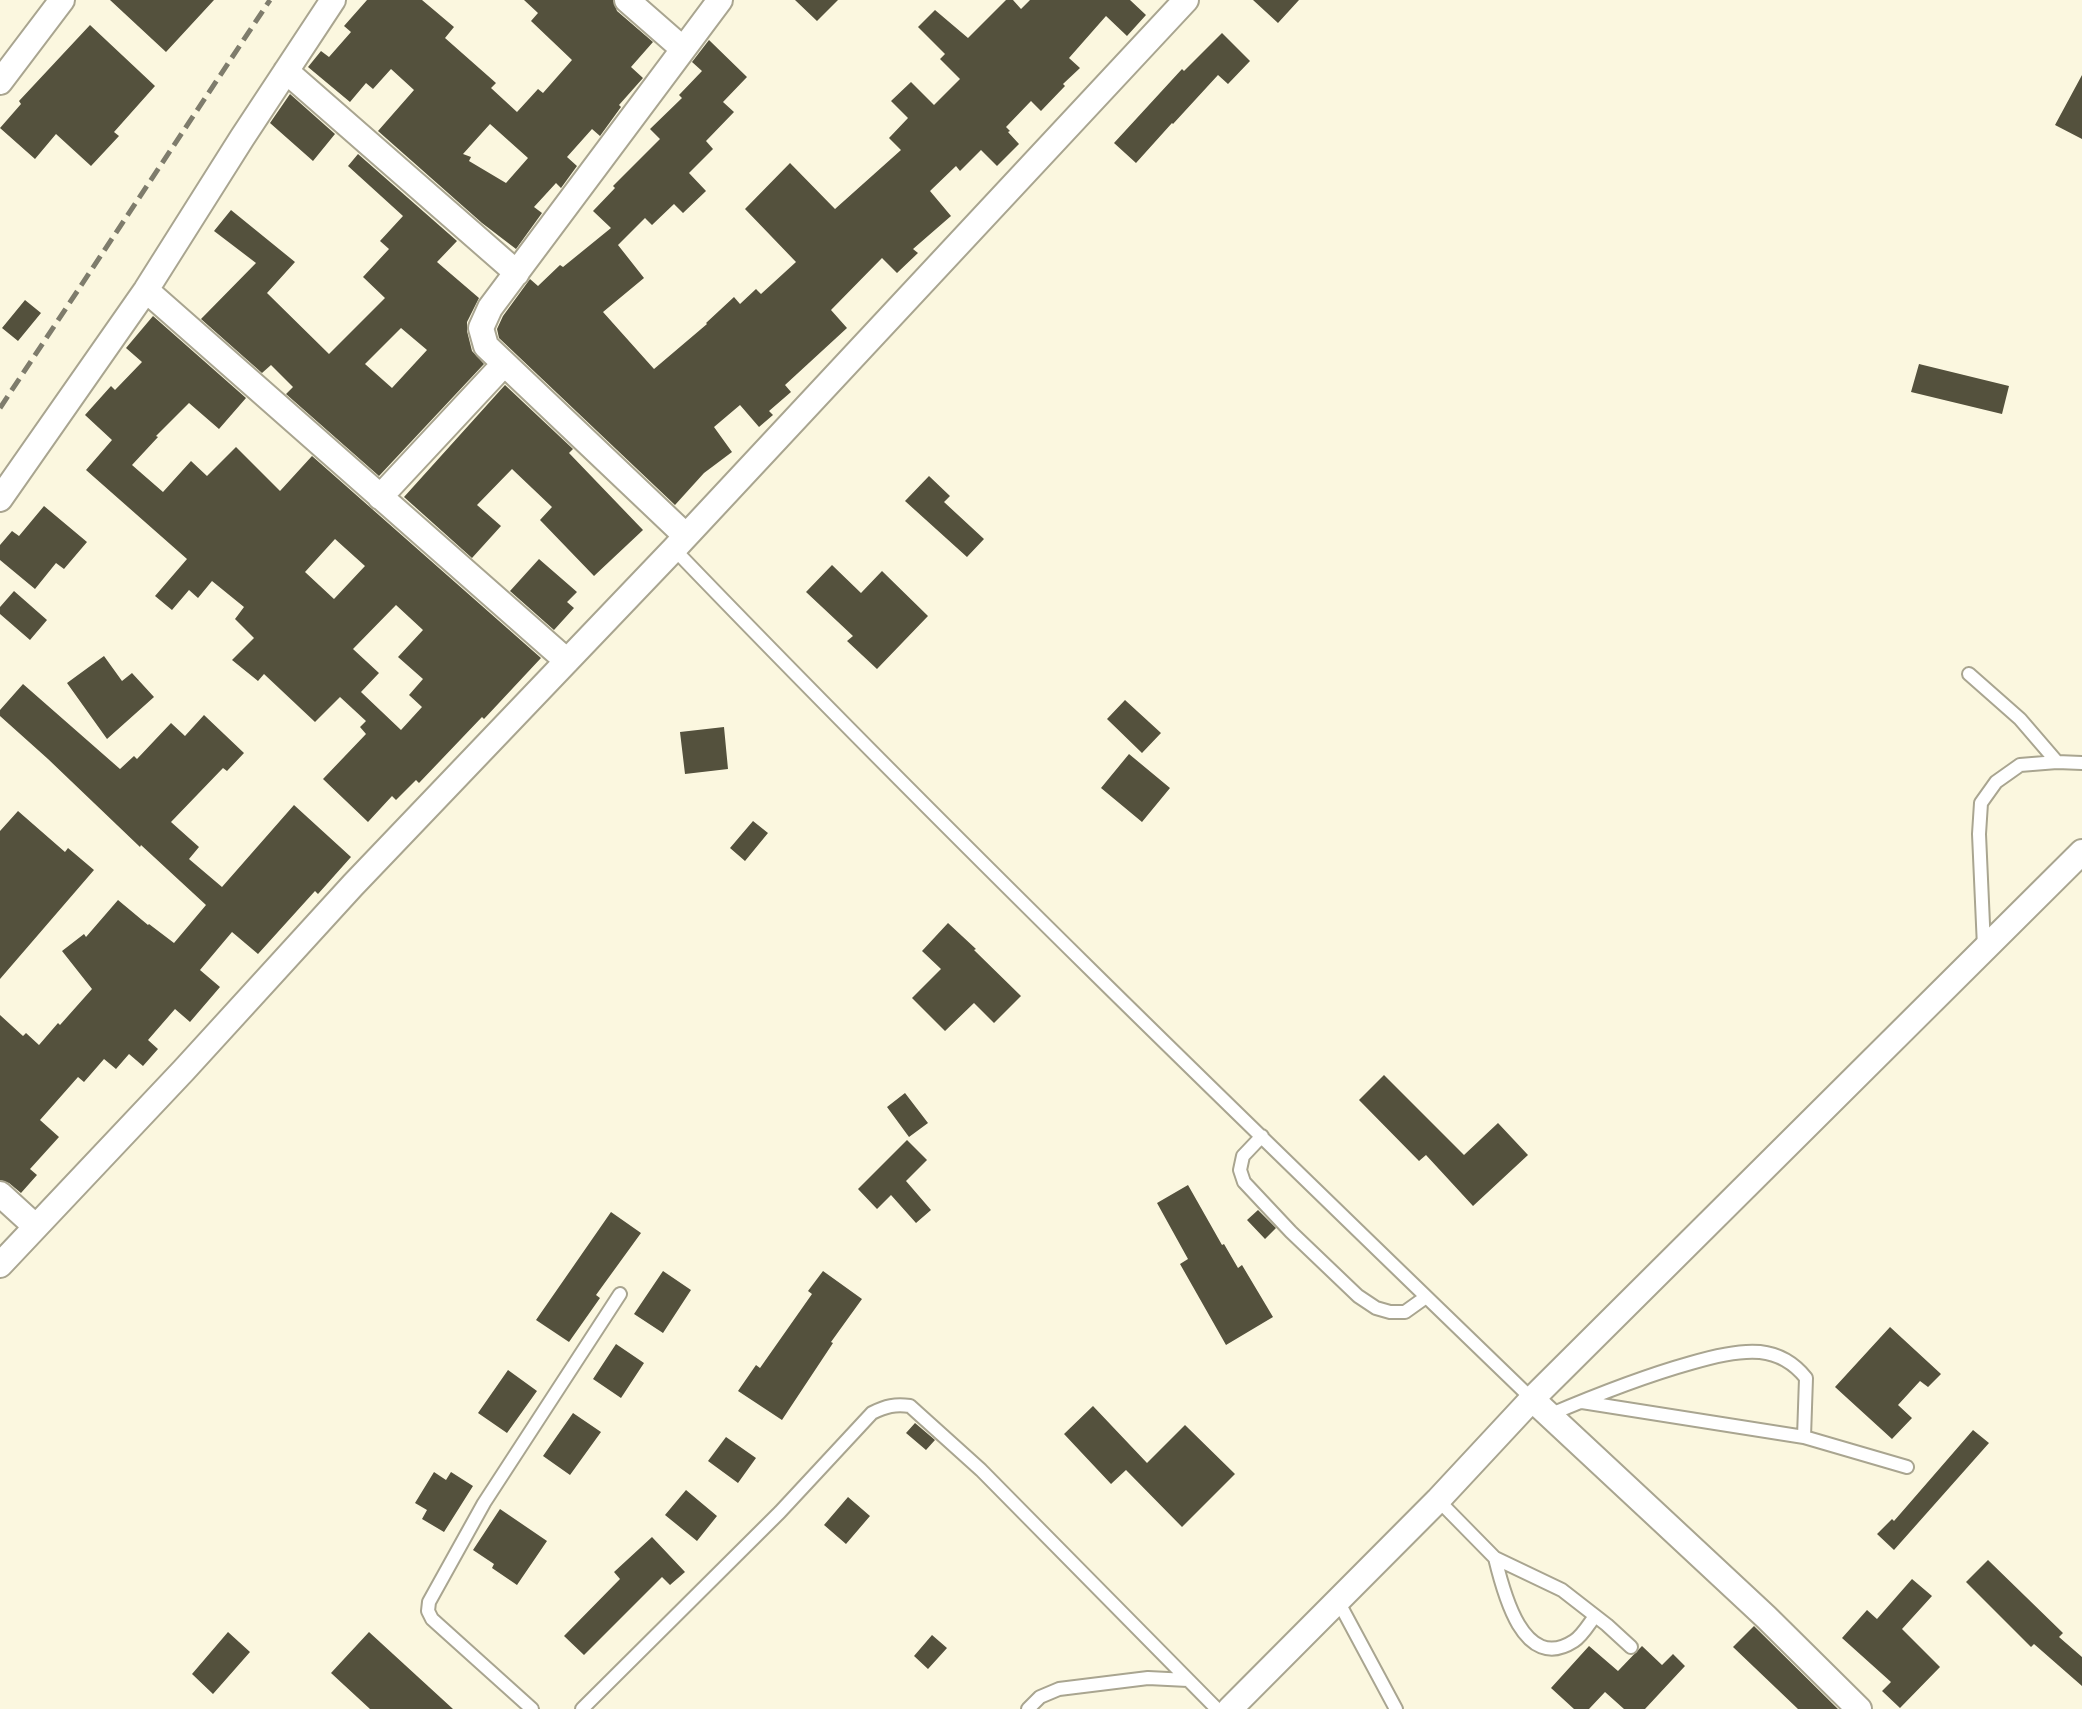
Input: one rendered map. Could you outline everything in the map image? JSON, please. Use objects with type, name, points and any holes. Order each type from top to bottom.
[{"type":"street","points":[[0,82],[62,0]]},
{"type":"street","points":[[0,499],[146,290],[333,0]]},
{"type":"street","points":[[627,0],[683,49]]},
{"type":"street","points":[[680,542],[486,346],[481,328],[490,308],[720,0]]},
{"type":"street","points":[[0,1265],[353,885],[680,542],[1186,0]]},
{"type":"street","points":[[286,71],[517,273]]},
{"type":"street","points":[[146,290],[567,661]]},
{"type":"street","points":[[380,497],[504,364]]},
{"type":"street","points":[[1230,1709],[1438,1500],[1541,1407],[1984,947],[2082,852]]},
{"type":"street","points":[[0,1194],[35,1226]]},
{"type":"street","points":[[1541,1407],[1859,1709]]},
{"type":"lane","points":[[680,542],[855,735],[1541,1407],[1581,1402],[1646,1376],[1717,1356],[1759,1352],[1782,1358],[1797,1367],[1806,1378],[1804,1437]]},
{"type":"lane","points":[[1969,674],[2020,719],[2057,762]]},
{"type":"lane","points":[[1984,947],[1979,834],[1981,803],[1996,782],[2020,765],[2082,763]]},
{"type":"lane","points":[[1262,1136],[1243,1156],[1240,1170],[1244,1182],[1291,1232],[1358,1296],[1376,1308],[1405,1312],[1426,1297]]},
{"type":"lane","points":[[532,1709],[432,1619],[428,1611],[429,1602],[484,1503],[620,1294]]},
{"type":"lane","points":[[1581,1402],[1804,1437],[1907,1467]]},
{"type":"lane","points":[[582,1709],[779,1512],[872,1413],[896,1404],[910,1406],[981,1470],[1217,1709]]},
{"type":"lane","points":[[1438,1500],[1495,1558],[1562,1590],[1631,1647]]},
{"type":"lane","points":[[1495,1558],[1503,1594],[1518,1626],[1532,1641],[1545,1648],[1557,1650],[1576,1640],[1595,1616]]},
{"type":"lane","points":[[1338,1601],[1396,1709]]},
{"type":"lane","points":[[1028,1709],[1040,1697],[1059,1689],[1149,1678],[1188,1680]]},
{"type":"building","points":[[110,0],[214,0],[166,52]]},
{"type":"building","points":[[367,0],[422,0],[454,27],[445,38],[496,83],[491,88],[517,112],[538,89],[543,93],[572,60],[531,21],[538,13],[524,0],[613,0],[617,11],[653,42],[631,67],[643,78],[619,105],[621,107],[600,136],[592,129],[567,157],[577,166],[561,188],[556,183],[534,207],[542,213],[516,249],[482,223],[378,131],[414,90],[391,69],[373,89],[366,83],[350,102],[308,67],[321,51],[329,57],[351,32],[344,26]],"holes":[[[490,124],[528,158],[506,183],[469,161],[471,157],[463,154]]]},
{"type":"building","points":[[795,0],[838,0],[817,21]]},
{"type":"building","points":[[1006,0],[1013,0],[1021,9],[1030,0],[1130,0],[1146,15],[1127,36],[1106,16],[1069,58],[1080,68],[1063,84],[1065,86],[1041,111],[1031,101],[1006,127],[1019,144],[997,166],[981,150],[960,171],[956,166],[930,191],[951,216],[913,249],[918,253],[897,273],[882,258],[831,310],[847,328],[785,385],[791,392],[769,411],[773,415],[759,427],[740,405],[714,427],[732,452],[704,473],[675,505],[499,338],[497,329],[503,316],[530,279],[538,286],[560,265],[563,267],[611,228],[593,211],[615,188],[613,186],[660,139],[650,129],[682,98],[679,95],[702,71],[692,62],[709,40],[747,77],[723,102],[734,112],[706,141],[713,149],[689,173],[706,191],[683,213],[674,204],[652,225],[645,218],[618,245],[644,278],[603,312],[654,369],[734,297],[740,304],[756,289],[761,294],[796,262],[745,209],[790,163],[835,209],[901,150],[889,138],[908,118],[891,101],[911,82],[934,105],[960,79],[940,59],[945,54],[918,27],[935,10],[968,38]]},
{"type":"building","points":[[1253,0],[1299,0],[1278,23]]},
{"type":"building","points":[[90,25],[155,86],[114,132],[119,136],[91,166],[56,134],[35,159],[0,128],[21,104],[19,101]]},
{"type":"building","points":[[1222,33],[1250,61],[1228,84],[1218,75],[1136,163],[1114,143],[1182,69],[1184,71]]},
{"type":"building","points":[[2082,75],[2082,139],[2055,125]]},
{"type":"building","points":[[290,94],[335,134],[313,161],[270,123]]},
{"type":"building","points":[[358,154],[457,241],[437,262],[479,298],[467,322],[467,331],[472,351],[484,364],[379,476],[286,394],[293,387],[271,365],[262,373],[201,319],[256,263],[214,231],[231,210],[295,262],[267,293],[329,354],[385,298],[363,277],[389,249],[380,241],[403,216],[348,166]],"holes":[[[401,328],[427,350],[392,388],[365,364]]]},
{"type":"building","points":[[25,300],[41,313],[18,341],[2,328]]},
{"type":"building","points":[[153,316],[246,398],[219,429],[189,403],[156,436],[158,437],[132,465],[163,492],[191,461],[207,476],[236,447],[280,491],[312,456],[541,658],[419,783],[416,780],[396,800],[392,796],[368,822],[323,779],[366,734],[360,727],[366,721],[340,697],[315,722],[264,674],[258,681],[232,660],[254,638],[235,619],[244,607],[212,581],[198,598],[189,590],[172,610],[155,596],[187,559],[86,470],[112,440],[85,415],[111,386],[115,390],[142,362],[126,348]],"holes":[[[335,539],[365,566],[334,599],[305,572]],[[396,605],[423,630],[398,657],[423,679],[409,695],[422,707],[401,730],[361,692],[379,673],[353,649]]]},
{"type":"building","points":[[1919,364],[2009,386],[2002,414],[1911,392]]},
{"type":"building","points":[[505,385],[573,449],[569,453],[643,530],[594,576],[540,520],[552,507],[512,469],[477,505],[501,526],[472,558],[404,497]]},
{"type":"building","points":[[929,476],[950,496],[944,502],[984,539],[967,557],[905,501]]},
{"type":"building","points":[[44,506],[87,542],[64,569],[56,563],[35,589],[0,560],[0,545],[12,531],[19,536]]},
{"type":"building","points":[[539,559],[577,592],[567,602],[574,608],[554,630],[510,591]]},
{"type":"building","points":[[832,565],[861,593],[882,571],[928,616],[877,669],[847,641],[853,636],[806,592]]},
{"type":"building","points":[[14,591],[47,620],[30,640],[0,614],[0,607]]},
{"type":"building","points":[[104,656],[122,681],[132,673],[154,697],[107,739],[67,683]]},
{"type":"building","points":[[23,684],[120,769],[134,756],[137,759],[171,723],[185,736],[204,715],[244,753],[227,771],[223,768],[171,822],[199,847],[189,859],[222,887],[294,805],[351,857],[318,894],[315,891],[258,954],[232,932],[200,970],[220,987],[190,1022],[175,1009],[148,1040],[158,1049],[143,1066],[129,1054],[116,1069],[104,1059],[84,1082],[78,1077],[40,1120],[59,1137],[30,1169],[37,1175],[21,1193],[9,1183],[0,1180],[0,1015],[23,1036],[26,1033],[39,1045],[58,1023],[60,1025],[92,989],[62,951],[84,934],[86,937],[118,900],[174,943],[206,905],[0,716],[0,710]]},
{"type":"building","points":[[1125,700],[1161,733],[1142,753],[1107,719]]},
{"type":"building","points":[[724,727],[728,769],[685,774],[680,732]]},
{"type":"building","points":[[1129,754],[1170,788],[1142,822],[1101,788]]},
{"type":"building","points":[[18,811],[65,852],[68,848],[94,870],[0,979],[0,831]]},
{"type":"building","points":[[753,821],[768,833],[745,861],[730,848]]},
{"type":"building","points":[[948,923],[1021,996],[994,1023],[974,1003],[945,1031],[912,998],[941,969],[922,951]]},
{"type":"building","points":[[1384,1075],[1464,1155],[1498,1123],[1528,1155],[1473,1206],[1426,1155],[1419,1161],[1359,1100]]},
{"type":"building","points":[[905,1093],[928,1123],[909,1137],[887,1107]]},
{"type":"building","points":[[907,1140],[927,1160],[906,1181],[931,1210],[916,1223],[891,1195],[877,1209],[858,1189]]},
{"type":"building","points":[[1188,1185],[1222,1245],[1224,1244],[1238,1268],[1242,1265],[1273,1317],[1226,1345],[1180,1264],[1188,1259],[1157,1203]]},
{"type":"building","points":[[1258,1210],[1276,1228],[1265,1239],[1247,1220]]},
{"type":"building","points":[[611,1212],[641,1233],[596,1295],[600,1298],[569,1342],[536,1320]]},
{"type":"building","points":[[663,1271],[691,1290],[663,1333],[634,1314]]},
{"type":"building","points":[[823,1271],[862,1299],[831,1342],[833,1343],[782,1420],[738,1391],[756,1365],[760,1368],[812,1294],[808,1291]]},
{"type":"building","points":[[1890,1327],[1941,1374],[1928,1387],[1920,1381],[1898,1405],[1912,1418],[1892,1439],[1835,1387]]},
{"type":"building","points":[[616,1344],[644,1363],[621,1398],[593,1379]]},
{"type":"building","points":[[508,1370],[537,1391],[507,1433],[478,1413]]},
{"type":"building","points":[[1093,1406],[1147,1463],[1185,1425],[1235,1474],[1182,1527],[1126,1470],[1111,1484],[1064,1434]]},
{"type":"building","points":[[573,1413],[601,1432],[570,1475],[543,1456]]},
{"type":"building","points":[[915,1423],[935,1440],[926,1450],[906,1433]]},
{"type":"building","points":[[1973,1430],[1989,1443],[1894,1550],[1877,1534],[1892,1519],[1894,1521]]},
{"type":"building","points":[[726,1437],[756,1458],[738,1483],[708,1461]]},
{"type":"building","points":[[434,1472],[446,1480],[451,1472],[473,1486],[444,1532],[422,1519],[427,1510],[415,1503]]},
{"type":"building","points":[[686,1490],[717,1516],[697,1541],[665,1515]]},
{"type":"building","points":[[848,1497],[870,1516],[846,1544],[824,1525]]},
{"type":"building","points":[[500,1509],[547,1541],[517,1585],[492,1568],[494,1564],[473,1550]]},
{"type":"building","points":[[652,1537],[685,1572],[670,1585],[662,1577],[584,1655],[564,1636],[620,1579],[614,1572]]},
{"type":"building","points":[[1988,1560],[2063,1633],[2059,1637],[2082,1657],[2082,1686],[2034,1644],[2031,1647],[1966,1582]]},
{"type":"building","points":[[1912,1579],[1932,1596],[1902,1629],[1940,1667],[1900,1708],[1882,1691],[1891,1682],[1842,1638],[1867,1610],[1877,1619]]},
{"type":"building","points":[[1754,1626],[1838,1709],[1798,1709],[1733,1647]]},
{"type":"building","points":[[228,1632],[250,1652],[213,1694],[192,1674]]},
{"type":"building","points":[[369,1632],[453,1709],[370,1709],[331,1673]]},
{"type":"building","points":[[932,1635],[947,1648],[928,1669],[914,1656]]},
{"type":"building","points":[[1589,1646],[1618,1671],[1642,1646],[1662,1665],[1673,1654],[1685,1666],[1645,1709],[1624,1709],[1605,1692],[1589,1709],[1574,1709],[1551,1688]]},
{"type":"railway","points":[[0,408],[270,0]]}]
